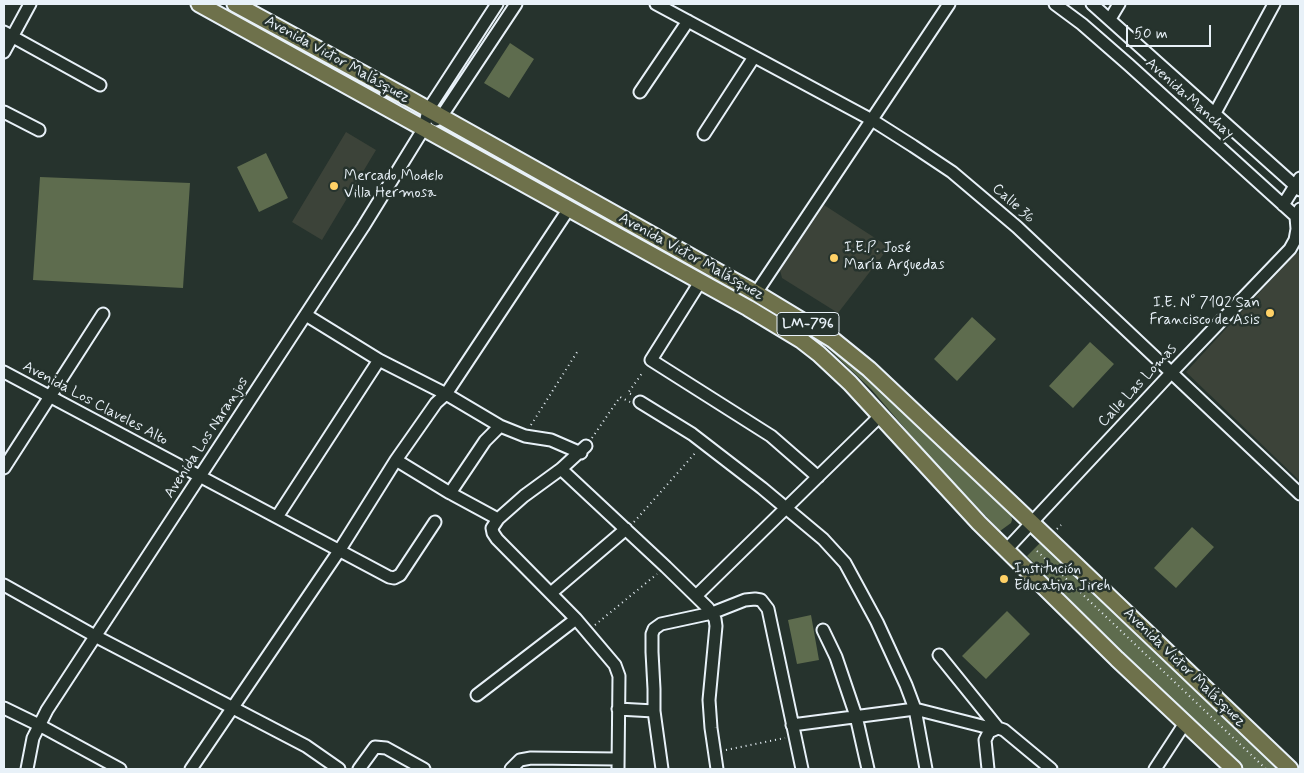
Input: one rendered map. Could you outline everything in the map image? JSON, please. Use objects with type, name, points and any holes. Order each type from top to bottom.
[{"type":"main road","name":"Avenida Victor Malásquez","points":[[199,4],[748,308],[801,340],[835,368],[979,523],[1098,640],[1234,769]]},
{"type":"main road","name":"Avenida Victor Malásquez","points":[[235,4],[756,293],[817,329],[848,352],[1031,522],[1290,769]]},
{"type":"street","points":[[4,52],[8,34],[30,4]]},
{"type":"street","name":"Avenida Los Naranjos","points":[[435,114],[497,4]]},
{"type":"street","name":"Avenida Los Naranjos","points":[[27,769],[31,746],[39,725],[95,636],[306,315],[424,128],[516,4]]},
{"type":"street","name":"Calle 36","points":[[656,4],[872,120],[933,158],[992,205],[1300,494]]},
{"type":"street","points":[[756,293],[949,4]]},
{"type":"street","name":"Avenida Manchay","points":[[1055,4],[1122,58],[1283,205],[1299,215]]},
{"type":"street","name":"Avenida Manchay","points":[[1092,4],[1299,184]]},
{"type":"street","points":[[1110,19],[1119,4]]},
{"type":"street","points":[[1216,113],[1274,4]]},
{"type":"street","points":[[640,92],[688,21]]},
{"type":"street","points":[[8,34],[100,85]]},
{"type":"street","points":[[704,134],[754,57]]},
{"type":"street","points":[[4,112],[39,130]]},
{"type":"street","points":[[1283,205],[1299,184]]},
{"type":"street","points":[[191,769],[339,551],[396,460],[436,403],[446,394],[568,210]]},
{"type":"street","name":"Calle Las Lomas","points":[[1007,549],[1290,248],[1295,240],[1299,215]]},
{"type":"street","points":[[700,282],[651,360],[772,436],[818,476]]},
{"type":"street","points":[[4,468],[103,314]]},
{"type":"street","points":[[306,315],[379,360],[446,394],[500,426],[525,436],[551,440],[584,450]]},
{"type":"street","points":[[277,517],[379,360]]},
{"type":"street","name":"Avenida Los Claveles Alto","points":[[4,372],[339,551],[394,578],[400,575],[435,522]]},
{"type":"street","points":[[640,402],[692,434],[787,508],[823,539],[845,563],[892,653],[906,685],[915,709],[926,769]]},
{"type":"street","points":[[696,596],[880,416]]},
{"type":"street","points":[[450,493],[485,440],[500,426]]},
{"type":"street","points":[[511,769],[520,760],[531,758],[618,764],[619,676],[617,670],[608,656],[576,619],[493,533],[493,526],[498,519],[524,496],[584,450]]},
{"type":"street","points":[[396,460],[450,493],[498,519]]},
{"type":"street","points":[[561,469],[629,526],[712,613],[716,626],[709,700],[717,769]]},
{"type":"street","points":[[551,593],[629,526]]},
{"type":"street","points":[[4,585],[95,636],[306,746],[339,769]]},
{"type":"street","points":[[662,769],[654,711],[652,652],[652,634],[654,629],[666,622],[712,613],[746,600],[755,599],[764,603],[769,614],[802,769]]},
{"type":"street","points":[[477,695],[576,619]]},
{"type":"street","points":[[823,630],[836,657],[856,716],[868,769]]},
{"type":"street","points":[[938,654],[996,729]]},
{"type":"street","points":[[4,708],[120,769]]},
{"type":"street","points":[[618,709],[654,711]]},
{"type":"street","points":[[793,731],[856,716],[915,709],[1004,730],[1051,769]]},
{"type":"street","points":[[1155,769],[1185,723]]},
{"type":"street","points":[[988,769],[985,740],[989,732],[996,729]]},
{"type":"street","points":[[359,769],[375,747],[386,748],[424,769]]},
{"type":"path","points":[[527,430],[579,349]]},
{"type":"path","points":[[584,450],[620,398],[631,403],[634,396],[628,392],[643,372]]},
{"type":"path","points":[[629,526],[698,449]]},
{"type":"path","points":[[1037,552],[1266,769]]},
{"type":"path","points":[[596,624],[659,573]]},
{"type":"path","points":[[714,752],[793,731]]},
{"type":"shaded area","name":"Mercado Modelo Villa Hermosa","points":[[346,132],[376,150],[322,240],[292,222]]},
{"type":"shaded area","name":"I.E.P. José María Arguedas","points":[[824,205],[889,247],[838,313],[782,278],[780,270]]},
{"type":"shaded area","name":"I.E. N° 7102 San Francisco de Asis","points":[[1300,252],[1300,481],[1186,372],[1295,254]]},
{"type":"green space","points":[[510,43],[534,59],[509,98],[484,83]]},
{"type":"green space","points":[[266,153],[288,198],[259,212],[237,167]]},
{"type":"green space","points":[[40,177],[190,183],[183,288],[33,280]]},
{"type":"green space","points":[[972,317],[996,339],[957,381],[934,359]]},
{"type":"green space","points":[[803,329],[851,360],[1011,513],[1011,523],[1000,531],[928,455],[871,389],[830,350]]},
{"type":"green space","points":[[1090,342],[1114,364],[1073,408],[1049,386]]},
{"type":"green space","points":[[1192,527],[1214,547],[1176,588],[1154,568]]},
{"type":"green space","points":[[1041,542],[1279,769],[1244,769],[1147,678],[1027,556]]},
{"type":"green space","points":[[1007,611],[1030,634],[986,679],[962,656]]},
{"type":"green space","points":[[811,615],[819,660],[797,664],[788,620]]},
{"type":"place","name":"Mercado Modelo Villa Hermosa","points":[[334,186]]},
{"type":"place","name":"I.E.P. José María Arguedas","points":[[834,258]]},
{"type":"place","name":"I.E. N° 7102 San Francisco de Asis","points":[[1270,313]]},
{"type":"place","name":"Institución Educativa Jireh","points":[[1004,579]]}]
